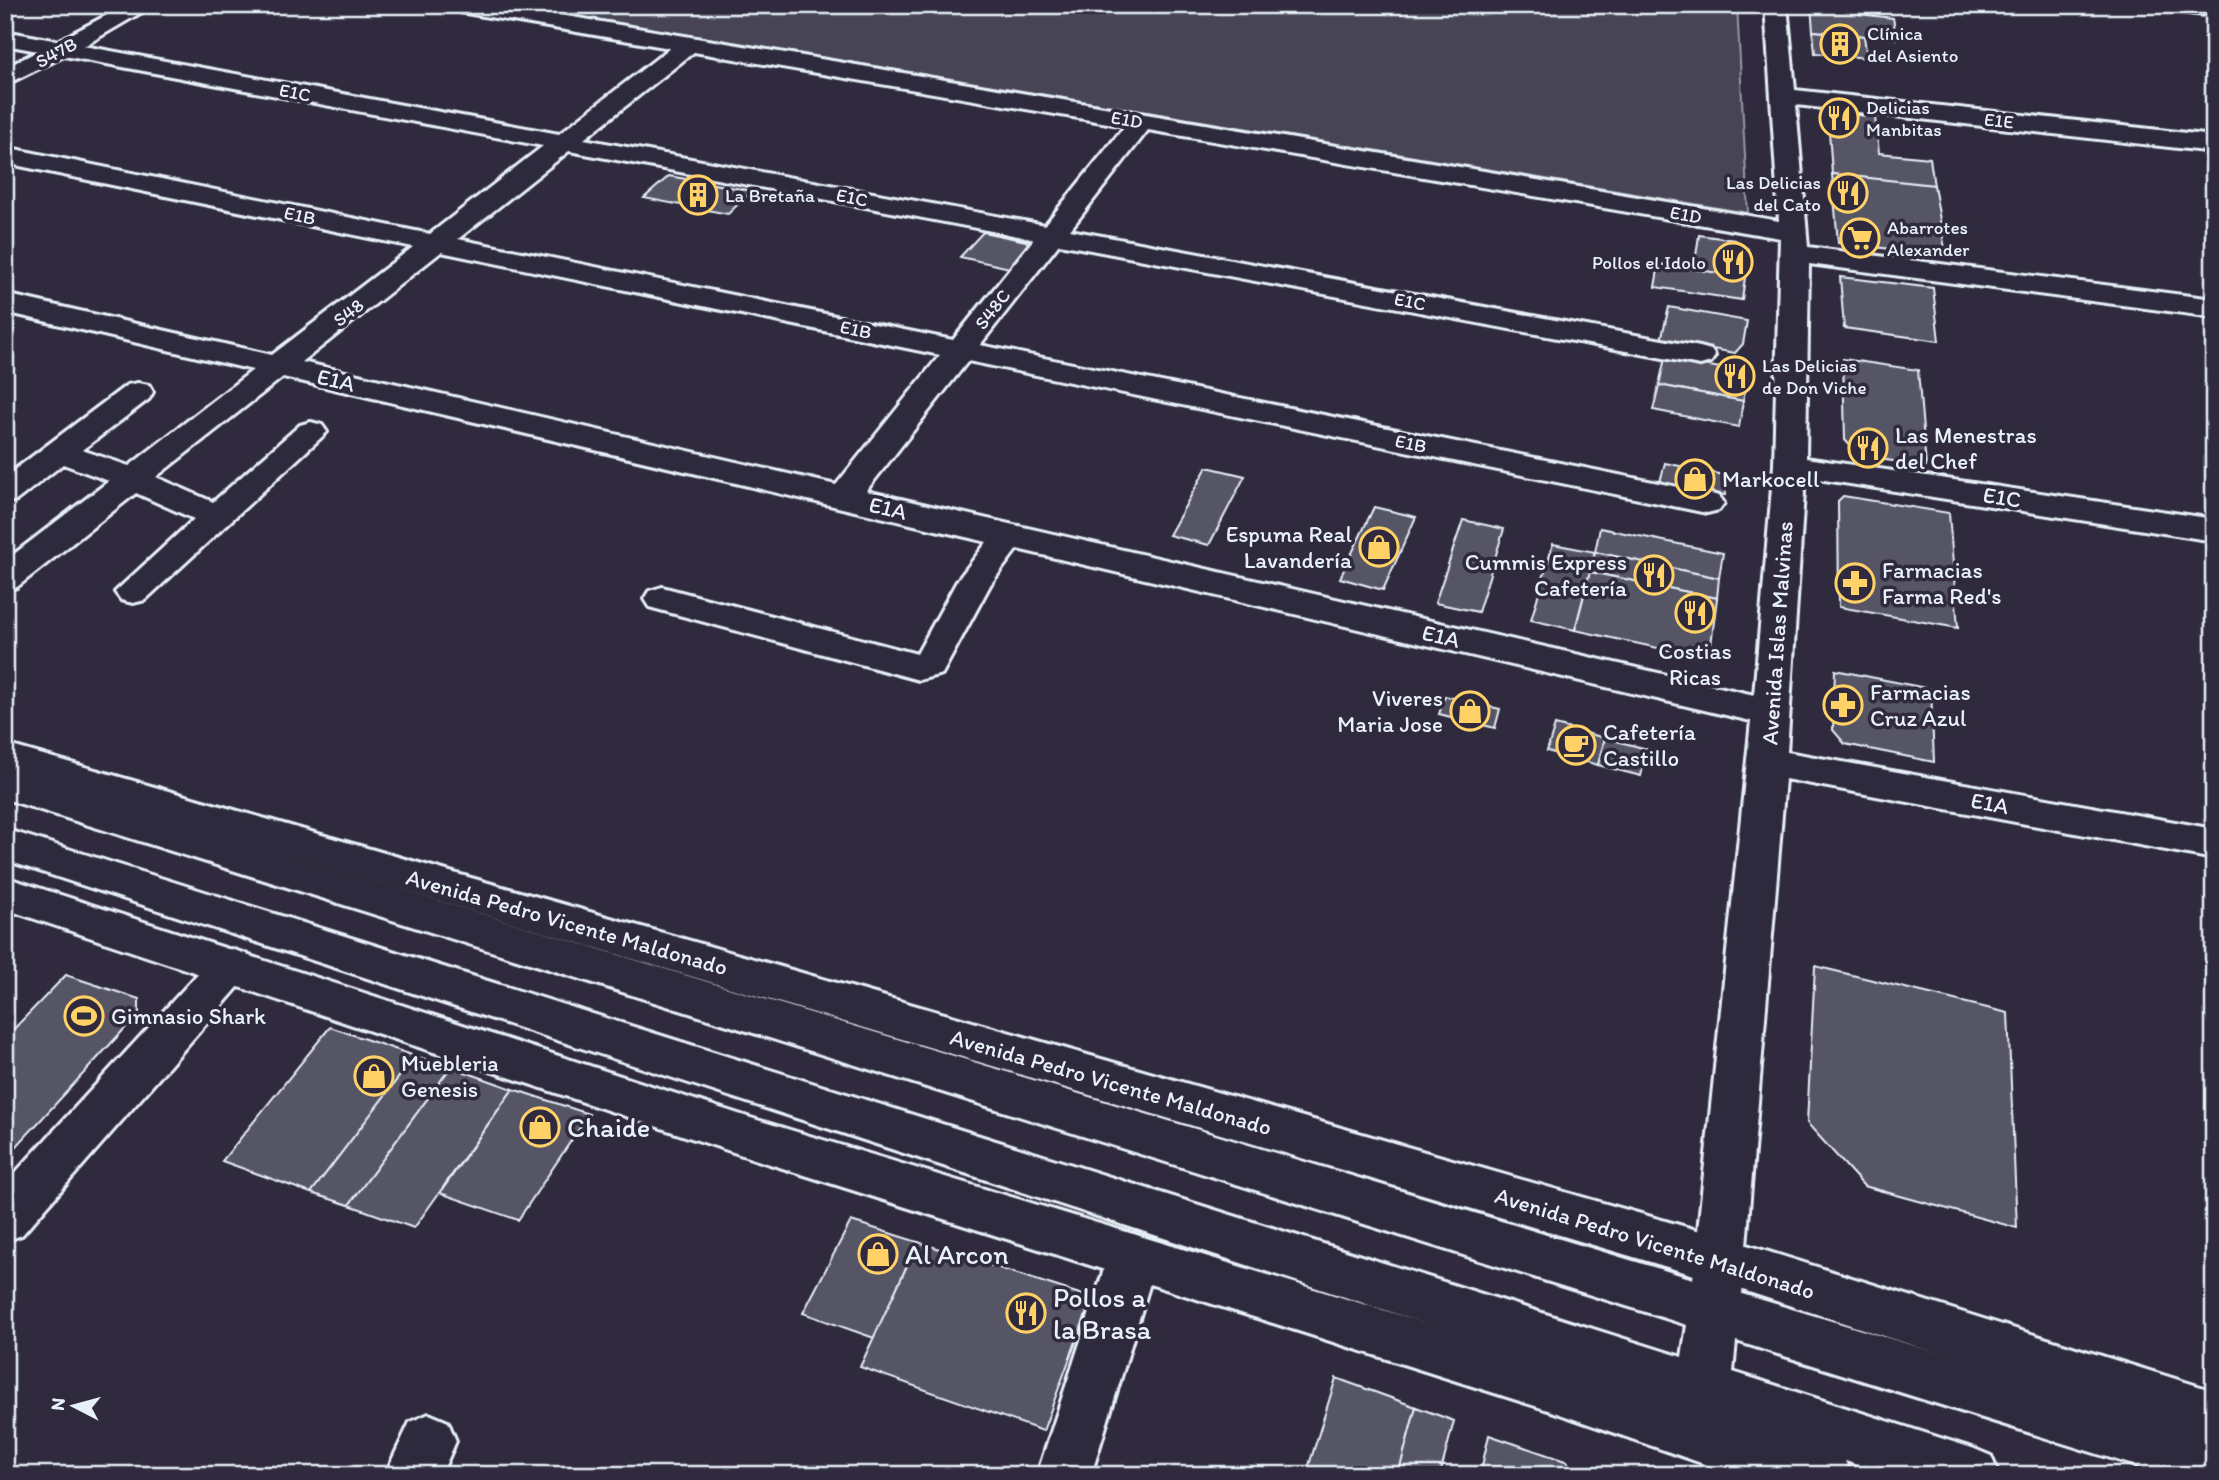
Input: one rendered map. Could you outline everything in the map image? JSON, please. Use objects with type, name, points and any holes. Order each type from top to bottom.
[{"type":"street","name":"S47B","points":[[5,78],[143,5]]},
{"type":"street","name":"E1D","points":[[460,5],[1141,122],[1795,243],[2214,308]]},
{"type":"street","name":"Avenida Islas Malvinas","points":[[1701,1413],[1718,1284],[1771,712],[1790,464],[1795,243],[1776,5]]},
{"type":"street","points":[[2180,5],[2214,9]]},
{"type":"street","name":"E1C","points":[[5,37],[1700,356]]},
{"type":"street","name":"S48","points":[[5,579],[690,44]]},
{"type":"street","name":"E1E","points":[[1784,96],[2214,144]]},
{"type":"street","name":"S48C","points":[[844,497],[1141,122]]},
{"type":"street","name":"E1B","points":[[5,155],[1707,503]]},
{"type":"street","name":"E1A","points":[[5,303],[1771,712]]},
{"type":"street","points":[[5,493],[138,393]]},
{"type":"street","points":[[133,592],[311,432]]},
{"type":"street","points":[[57,453],[96,463],[218,517]]},
{"type":"street","name":"E1C","points":[[1790,464],[2214,530]]},
{"type":"street","points":[[662,599],[919,667],[929,665],[975,581],[1009,536]]},
{"type":"street","name":"Avenida Pedro Vicente Maldonado","points":[[5,758],[1718,1284],[2214,1417]]},
{"type":"street","name":"E1A","points":[[1766,762],[2214,844]]},
{"type":"street","points":[[5,784],[1718,1284],[2214,1462]]},
{"type":"street","points":[[5,844],[1701,1413],[1824,1475]]},
{"type":"street","points":[[5,892],[754,1139],[1551,1386],[1701,1413],[1972,1475]]},
{"type":"street","points":[[5,1219],[231,966]]},
{"type":"street","points":[[1064,1475],[1133,1257]]},
{"type":"shaded area","points":[[511,5],[1737,5],[1748,213]]},
{"type":"building","points":[[1811,5],[1859,5],[1860,14],[1893,18],[1897,39],[1813,31]]},
{"type":"building","name":"Clínica del Asiento","points":[[1813,31],[1864,36],[1867,58],[1815,53]]},
{"type":"building","points":[[1834,112],[1875,117],[1879,153],[1930,158],[1934,186],[1832,174],[1828,116]]},
{"type":"building","points":[[1832,174],[1934,185],[1946,255],[1838,243]]},
{"type":"building","name":"La Bretaña","points":[[669,176],[752,191],[728,214],[644,198]]},
{"type":"building","points":[[983,232],[1026,241],[1032,249],[1014,269],[960,257]]},
{"type":"building","points":[[1699,235],[1735,240],[1748,249],[1745,277],[1694,270]]},
{"type":"building","points":[[1659,264],[1745,277],[1742,300],[1655,287]]},
{"type":"building","points":[[1840,277],[1933,288],[1939,341],[1844,328]]},
{"type":"building","points":[[1669,307],[1747,321],[1743,344],[1735,353],[1661,340]]},
{"type":"building","points":[[1665,358],[1748,373],[1743,401],[1659,385]]},
{"type":"building","points":[[1843,359],[1918,370],[1926,466],[1860,456],[1845,440]]},
{"type":"building","points":[[1659,385],[1743,401],[1739,427],[1653,410]]},
{"type":"building","name":"Markocell","points":[[1665,463],[1729,476],[1725,495],[1660,482]]},
{"type":"building","points":[[1207,467],[1245,476],[1209,545],[1169,535]]},
{"type":"building","points":[[1843,496],[1949,513],[1958,628],[1839,607],[1838,501]]},
{"type":"building","name":"Espuma Real Lavandería","points":[[1374,507],[1416,517],[1383,590],[1340,578]]},
{"type":"building","points":[[1463,520],[1504,529],[1478,612],[1435,603]]},
{"type":"building","points":[[1600,528],[1723,553],[1719,578],[1595,552]]},
{"type":"building","points":[[1553,544],[1595,552],[1575,630],[1531,620]]},
{"type":"building","name":"Cummis Express Cafetería","points":[[1595,552],[1719,578],[1717,598],[1590,572]]},
{"type":"building","points":[[1590,572],[1717,598],[1711,645],[1699,657],[1575,630]]},
{"type":"building","points":[[1835,670],[1931,689],[1934,762],[1845,744],[1833,730]]},
{"type":"building","name":"Viveres Maria Jose","points":[[1445,696],[1500,709],[1495,728],[1439,714]]},
{"type":"building","name":"Cafetería Castillo","points":[[1555,725],[1605,738],[1598,765],[1547,751]]},
{"type":"building","points":[[1605,738],[1647,749],[1641,776],[1598,765]]},
{"type":"building","points":[[1815,966],[2008,1013],[2017,1228],[1864,1186],[1807,1123]]},
{"type":"building","points":[[66,975],[139,999],[139,1013],[5,1159],[5,1038]]},
{"type":"building","points":[[330,1027],[415,1056],[311,1193],[222,1161]]},
{"type":"building","points":[[415,1056],[451,1067],[349,1205],[311,1193]]},
{"type":"building","points":[[451,1067],[513,1089],[414,1228],[349,1205]]},
{"type":"building","points":[[513,1089],[589,1114],[518,1220],[440,1193]]},
{"type":"building","points":[[851,1221],[918,1242],[874,1338],[803,1313]]},
{"type":"building","points":[[918,1242],[1092,1298],[1043,1431],[860,1367]]},
{"type":"building","points":[[1336,1378],[1416,1407],[1398,1475],[1306,1475]]},
{"type":"building","points":[[1416,1407],[1454,1421],[1440,1475],[1398,1475]]},
{"type":"building","points":[[1489,1435],[1568,1462],[1565,1475],[1480,1475]]},
{"type":"place","name":"Clínica del Asiento","points":[[1840,44]]},
{"type":"place","name":"Delicias Manbitas","points":[[1839,118]]},
{"type":"place","name":"Las Delicias del Cato","points":[[1848,193]]},
{"type":"place","name":"La Bretaña","points":[[698,195]]},
{"type":"place","name":"Abarrotes Alexander","points":[[1860,238]]},
{"type":"place","name":"Pollos el Idolo","points":[[1733,262]]},
{"type":"place","name":"Las Delicias de Don Viche","points":[[1735,376]]},
{"type":"place","name":"Las Menestras del Chef","points":[[1868,448]]},
{"type":"place","name":"Markocell","points":[[1695,479]]},
{"type":"place","name":"Espuma Real Lavandería","points":[[1379,547]]},
{"type":"place","name":"Cummis Express Cafetería","points":[[1654,575]]},
{"type":"place","name":"Farmacias Farma Red's","points":[[1855,583]]},
{"type":"place","name":"Costias Ricas","points":[[1695,613]]},
{"type":"place","name":"Farmacias Cruz Azul","points":[[1843,705]]},
{"type":"place","name":"Viveres Maria Jose","points":[[1470,711]]},
{"type":"place","name":"Cafetería Castillo","points":[[1576,745]]},
{"type":"place","name":"Gimnasio Shark","points":[[84,1016]]},
{"type":"place","name":"Muebleria Genesis","points":[[374,1076]]},
{"type":"place","name":"Chaide","points":[[540,1127]]},
{"type":"place","name":"Al Arcon","points":[[878,1254]]},
{"type":"place","name":"Pollos a la Brasa","points":[[1026,1313]]}]
